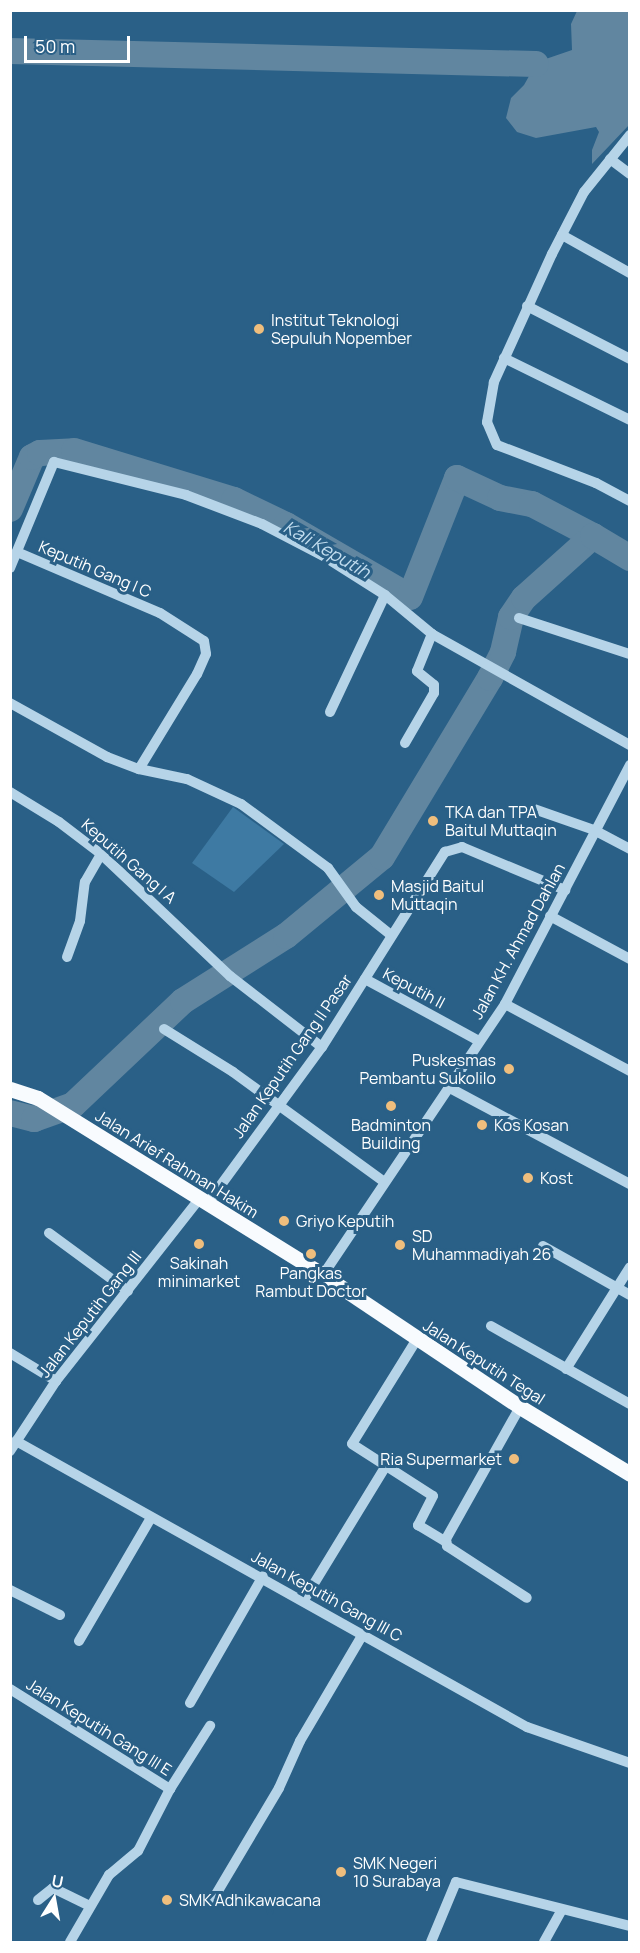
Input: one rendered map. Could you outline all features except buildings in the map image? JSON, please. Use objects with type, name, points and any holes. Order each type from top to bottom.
[{"type":"main road","name":"Jalan Arief Rahman Hakim","points":[[10,1089],[38,1098],[323,1275]]},
{"type":"main road","name":"Jalan Keputih Tegal","points":[[323,1275],[520,1407],[630,1474]]},
{"type":"street","points":[[630,135],[584,192],[562,235],[527,306],[494,382],[487,422],[497,445],[596,483],[630,501]]},
{"type":"street","points":[[610,159],[630,174]]},
{"type":"street","points":[[562,235],[630,273]]},
{"type":"street","points":[[527,306],[630,359]]},
{"type":"street","points":[[504,358],[630,420]]},
{"type":"street","points":[[10,568],[54,462],[225,508],[309,548],[385,596],[432,634],[630,745]]},
{"type":"street","name":"Keputih Gang I C","points":[[17,552],[160,614],[201,638],[206,654],[175,712],[139,769]]},
{"type":"street","points":[[330,712],[385,596]]},
{"type":"street","points":[[519,618],[630,654]]},
{"type":"street","points":[[405,742],[434,693],[434,685],[417,671],[432,634]]},
{"type":"street","points":[[10,703],[107,757],[139,769],[187,779],[241,804],[340,879],[351,902],[391,935]]},
{"type":"street","name":"Jalan KH. Ahmad Dahlan","points":[[323,1275],[383,1181],[505,1004],[630,765]]},
{"type":"street","name":"Keputih Gang I A","points":[[10,792],[101,854],[230,976],[322,1047]]},
{"type":"street","points":[[534,809],[594,830],[630,849]]},
{"type":"street","name":"Jalan Keputih Gang II Pasar","points":[[203,1201],[322,1047],[441,857],[452,847],[462,847],[565,890]]},
{"type":"street","points":[[67,957],[80,921],[85,882],[101,854]]},
{"type":"street","points":[[550,916],[630,959]]},
{"type":"street","name":"Keputih II","points":[[365,979],[479,1041]]},
{"type":"street","points":[[505,1004],[630,1071]]},
{"type":"street","points":[[164,1029],[277,1105],[383,1181]]},
{"type":"street","points":[[448,1087],[630,1184]]},
{"type":"street","name":"Jalan Keputih Gang III","points":[[13,1446],[56,1381],[203,1201]]},
{"type":"street","points":[[49,1233],[128,1290]]},
{"type":"street","points":[[543,1246],[630,1295]]},
{"type":"street","points":[[566,1369],[630,1267]]},
{"type":"street","points":[[491,1326],[630,1404]]},
{"type":"street","points":[[417,1339],[352,1443],[433,1496],[418,1525],[527,1598]]},
{"type":"street","points":[[10,1353],[56,1381]]},
{"type":"street","points":[[446,1542],[520,1407]]},
{"type":"street","name":"Jalan Keputih Gang III C","points":[[13,1446],[263,1576],[527,1727],[630,1763]]},
{"type":"street","points":[[304,1600],[387,1464]]},
{"type":"street","points":[[80,1641],[151,1518]]},
{"type":"street","points":[[190,1703],[263,1576]]},
{"type":"street","points":[[10,1590],[60,1615]]},
{"type":"street","points":[[212,1901],[279,1788],[300,1741],[363,1634]]},
{"type":"street","name":"Jalan Keputih Gang III E","points":[[10,1689],[170,1789],[210,1726]]},
{"type":"street","points":[[70,1942],[109,1875],[130,1858],[144,1840],[170,1789]]},
{"type":"street","points":[[431,1942],[456,1882],[630,1926]]},
{"type":"street","points":[[38,1900],[53,1888],[90,1906]]},
{"type":"street","points":[[544,1942],[562,1910]]},
{"type":"shaded area","points":[[577,11],[629,11],[629,125],[592,164],[592,150],[599,132],[596,127],[536,138],[517,132],[506,118],[511,98],[524,85],[537,62],[572,50],[571,24]]},
{"type":"shaded area","points":[[233,807],[284,844],[234,892],[192,863]]},
{"type":"waterway","points":[[10,51],[536,64]]},
{"type":"waterway","name":"Kali Keputih","points":[[10,509],[32,457],[40,453],[74,451],[234,500],[286,525],[410,597],[457,478],[500,498],[532,504],[593,536]]},
{"type":"waterway","points":[[10,1113],[34,1119],[73,1105],[183,1001],[286,936],[382,857],[490,678],[503,652],[511,617],[524,598],[593,536],[630,558]]},
{"type":"place","name":"Institut Teknologi Sepuluh Nopember","points":[[259,329]]},
{"type":"place","name":"TKA dan TPA Baitul Muttaqin","points":[[433,821]]},
{"type":"place","name":"Masjid Baitul Muttaqin","points":[[379,895]]},
{"type":"place","name":"Puskesmas Pembantu Sukolilo","points":[[509,1069]]},
{"type":"place","name":"Badminton Building","points":[[391,1106]]},
{"type":"place","name":"Kos Kosan","points":[[482,1125]]},
{"type":"place","name":"Kost","points":[[528,1178]]},
{"type":"place","name":"Griyo Keputih","points":[[284,1221]]},
{"type":"place","name":"Sakinah minimarket","points":[[199,1244]]},
{"type":"place","name":"SD Muhammadiyah 26","points":[[400,1245]]},
{"type":"place","name":"Pangkas Rambut Doctor","points":[[311,1254]]},
{"type":"place","name":"Ria Supermarket","points":[[514,1459]]},
{"type":"place","name":"SMK Negeri 10 Surabaya","points":[[341,1872]]},
{"type":"place","name":"SMK Adhikawacana","points":[[167,1900]]}]
